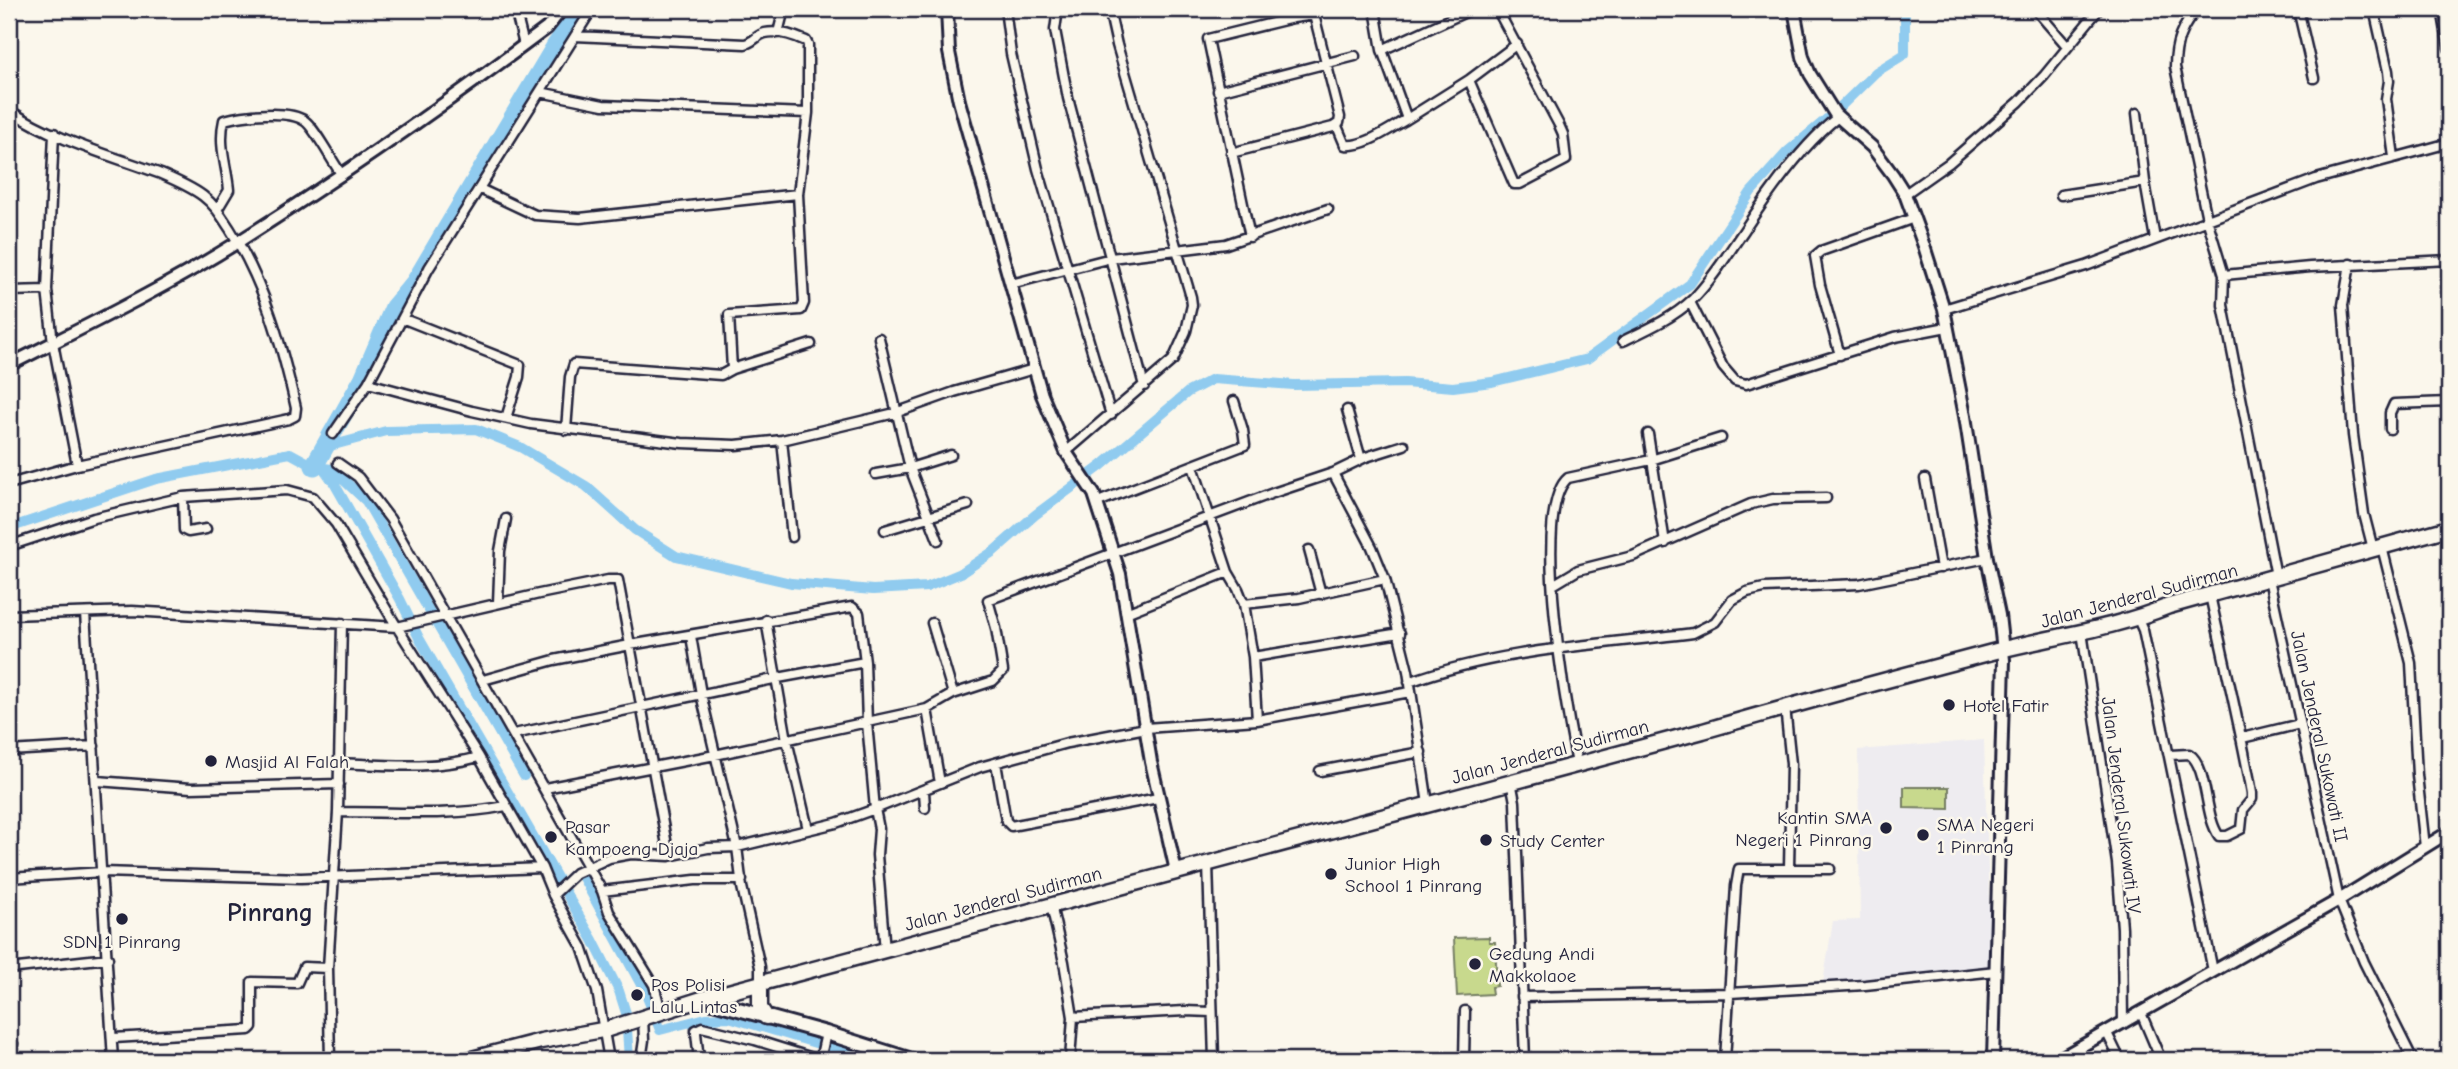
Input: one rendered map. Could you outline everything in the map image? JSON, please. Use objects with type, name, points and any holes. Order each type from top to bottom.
[{"type":"highway","name":"Jalan Jenderal Sudirman","points":[[468,1060],[541,1041],[606,1029],[702,999],[1785,706],[2138,618],[2169,606],[2449,528]]},
{"type":"highway","points":[[760,985],[760,1008],[766,1017]]},
{"type":"main road","points":[[702,999],[825,1037],[912,1060]]},
{"type":"street","points":[[515,9],[524,45]]},
{"type":"street","points":[[9,365],[238,242],[342,175],[524,45],[547,28],[562,9]]},
{"type":"street","points":[[333,434],[368,383],[429,268],[592,9]]},
{"type":"street","points":[[778,33],[784,9]]},
{"type":"street","points":[[947,9],[953,74],[1034,369],[1042,395],[1069,455],[1091,486],[1098,502],[1124,590],[1158,797],[1176,871]]},
{"type":"street","points":[[1005,9],[1011,54],[1027,123],[1111,415]]},
{"type":"street","points":[[1058,9],[1055,30],[1060,65],[1144,386]]},
{"type":"street","points":[[1069,455],[1173,360],[1180,349],[1190,315],[1191,298],[1117,45],[1110,9]]},
{"type":"street","points":[[1375,9],[1382,50],[1406,119]]},
{"type":"street","points":[[1382,50],[1457,12],[1472,9]]},
{"type":"street","points":[[1469,80],[1514,184],[1520,184],[1566,160],[1563,134],[1559,125],[1497,9]]},
{"type":"street","points":[[1794,9],[1803,57],[1834,118],[1872,147],[1905,194],[1944,309],[1965,416],[2003,650],[1993,1060]]},
{"type":"street","points":[[2035,9],[2067,46]]},
{"type":"street","points":[[1905,194],[1949,163],[2019,102],[2099,9]]},
{"type":"street","name":"Jalan Jenderal Sukowati II","points":[[2198,9],[2180,33],[2175,49],[2175,67],[2207,219],[2224,275],[2223,305],[2300,724],[2339,900],[2364,962],[2413,1060]]},
{"type":"street","points":[[2298,9],[2315,78]]},
{"type":"street","points":[[2374,9],[2388,71],[2386,99],[2394,157]]},
{"type":"street","points":[[2442,9],[2449,48]]},
{"type":"street","points":[[1251,237],[1231,153],[1209,38],[1314,15],[1340,117],[1336,126],[1345,145],[1349,146],[1359,144],[1406,119],[1469,80],[1517,44]]},
{"type":"street","points":[[575,36],[745,44],[754,42],[766,33],[778,33],[799,38],[808,45],[808,113],[798,194],[805,297],[802,310],[729,315],[732,369]]},
{"type":"street","points":[[1218,91],[1355,56]]},
{"type":"street","points":[[540,92],[603,105],[808,113]]},
{"type":"street","points":[[9,110],[54,133],[184,185],[220,205],[254,272],[274,326],[285,360],[295,416],[77,465],[9,484]]},
{"type":"street","points":[[2137,113],[2155,239]]},
{"type":"street","points":[[220,205],[229,190],[223,163],[222,129],[224,120],[232,118],[265,114],[294,116],[306,121],[342,175]]},
{"type":"street","points":[[1623,341],[1655,325],[1690,302],[1712,278],[1770,192],[1834,118]]},
{"type":"street","points":[[1231,153],[1336,126]]},
{"type":"street","points":[[54,133],[47,290],[53,343],[77,465]]},
{"type":"street","points":[[1944,309],[2074,270],[2316,179],[2449,143]]},
{"type":"street","points":[[2061,195],[2145,182]]},
{"type":"street","points":[[480,189],[535,215],[580,218],[798,194]]},
{"type":"street","points":[[1011,284],[1111,258],[1226,244],[1328,209]]},
{"type":"street","points":[[1840,355],[1820,285],[1815,256],[1821,251],[1914,218]]},
{"type":"street","points":[[2224,275],[2350,264],[2449,260]]},
{"type":"street","points":[[2350,264],[2343,304],[2352,422],[2364,514],[2378,548],[2411,663],[2417,775],[2425,847]]},
{"type":"street","points":[[9,291],[47,290]]},
{"type":"street","points":[[1690,302],[1723,367],[1735,381],[1746,383],[1895,337],[1947,327]]},
{"type":"street","points":[[404,318],[520,365],[522,368],[506,418]]},
{"type":"street","points":[[879,338],[910,468],[938,540]]},
{"type":"street","points":[[566,430],[570,377],[575,364],[714,376],[811,344]]},
{"type":"street","points":[[368,383],[506,418],[566,430],[682,443],[736,444],[782,440],[895,413],[954,392],[1034,369]]},
{"type":"street","points":[[1098,502],[1245,445],[1234,401]]},
{"type":"street","points":[[2390,429],[2390,413],[2394,404],[2449,402]]},
{"type":"street","points":[[1347,410],[1362,459]]},
{"type":"street","points":[[1648,434],[1665,542]]},
{"type":"street","points":[[1577,764],[1553,586],[1552,519],[1558,491],[1562,482],[1568,478],[1593,470],[1651,460],[1721,439]]},
{"type":"street","points":[[782,440],[792,537]]},
{"type":"street","points":[[545,788],[715,755],[927,709],[953,694],[993,681],[1003,671],[988,600],[1404,445]]},
{"type":"street","points":[[876,474],[910,468],[951,455]]},
{"type":"street","points":[[338,463],[358,477],[377,499],[545,788],[602,891],[609,912],[654,985],[641,1060]]},
{"type":"street","points":[[1193,466],[1228,572],[1244,604],[1253,657],[1257,720]]},
{"type":"street","points":[[1333,473],[1372,547],[1385,579],[1400,633],[1428,804]]},
{"type":"street","points":[[1926,479],[1941,568]]},
{"type":"street","points":[[9,546],[94,518],[183,497],[287,490],[313,497],[336,524],[479,757],[542,868],[582,947],[597,991],[606,1029],[609,1060]]},
{"type":"street","points":[[183,497],[184,530],[206,530]]},
{"type":"street","points":[[1553,586],[1578,570],[1633,556],[1751,504],[1773,499],[1826,498]]},
{"type":"street","points":[[885,530],[968,505]]},
{"type":"street","points":[[498,603],[500,551],[506,519]]},
{"type":"street","points":[[1309,550],[1321,594]]},
{"type":"street","points":[[1409,682],[1466,663],[1537,650],[1699,631],[1715,622],[1732,600],[1747,592],[1764,588],[1859,584],[1987,558]]},
{"type":"street","points":[[1126,614],[1228,572]]},
{"type":"street","points":[[1244,604],[1321,594],[1385,579]]},
{"type":"street","points":[[9,615],[132,611],[397,627],[498,603],[618,580],[669,856]]},
{"type":"street","points":[[2169,755],[2183,754],[2194,757],[2198,764],[2210,820],[2219,836],[2227,836],[2241,829],[2243,810],[2252,799],[2242,738],[2231,698],[2227,665],[2210,595]]},
{"type":"street","points":[[483,680],[554,660],[630,645],[691,636],[766,620],[852,607],[858,610],[865,662],[874,810],[879,829],[877,855],[885,951]]},
{"type":"street","points":[[85,613],[114,1038],[113,1060]]},
{"type":"street","points":[[2138,618],[2143,630],[2213,971]]},
{"type":"street","points":[[766,620],[787,740],[808,829]]},
{"type":"street","points":[[330,1060],[328,968],[338,812],[342,623]]},
{"type":"street","points":[[932,623],[953,694]]},
{"type":"street","name":"Jalan Jenderal Sukowati IV","points":[[2082,632],[2118,863],[2123,1024]]},
{"type":"street","points":[[1253,657],[1400,633]]},
{"type":"street","points":[[691,636],[701,694],[737,847],[748,921],[760,967],[760,985]]},
{"type":"street","points":[[514,734],[865,662]]},
{"type":"street","points":[[554,895],[576,873],[609,858],[631,854],[669,856],[708,848],[737,847],[836,823],[996,763],[1058,746],[1146,728],[1257,720],[1410,692]]},
{"type":"street","points":[[1785,706],[1791,764],[1789,868]]},
{"type":"street","points":[[927,709],[940,783]]},
{"type":"street","points":[[2242,738],[2300,724]]},
{"type":"street","points":[[9,751],[94,746]]},
{"type":"street","points":[[1320,771],[1421,752]]},
{"type":"street","points":[[339,763],[418,767],[446,765],[479,757]]},
{"type":"street","points":[[996,763],[1006,821],[1011,826],[1158,797]]},
{"type":"street","points":[[96,781],[191,788],[339,785]]},
{"type":"street","points":[[1511,781],[1515,802],[1525,1060]]},
{"type":"street","points":[[924,791],[925,808]]},
{"type":"street","points":[[338,812],[440,814],[506,806]]},
{"type":"street","points":[[2057,1060],[2339,900],[2449,834]]},
{"type":"street","points":[[1208,863],[1214,1060]]},
{"type":"street","points":[[9,877],[103,872],[233,878],[542,868]]},
{"type":"street","points":[[1726,1060],[1739,869],[1830,869]]},
{"type":"street","points":[[602,891],[695,880],[742,880]]},
{"type":"street","points":[[1051,905],[1073,1017],[1070,1060]]},
{"type":"street","points":[[9,969],[108,957]]},
{"type":"street","points":[[114,1038],[249,1030],[252,1027],[252,982],[297,984],[304,967],[328,968]]},
{"type":"street","points":[[1522,997],[1730,993],[1865,985],[1996,971]]},
{"type":"street","points":[[1464,1060],[1465,1011]]},
{"type":"street","points":[[1073,1017],[1211,1012]]},
{"type":"street","points":[[2141,1013],[2161,1060]]},
{"type":"street","points":[[699,1060],[696,1030],[702,1027],[819,1060],[825,1037]]},
{"type":"street","points":[[2107,1033],[2120,1060]]},
{"type":"street","points":[[1331,1060],[1337,1057],[1442,1060]]},
{"type":"shaded area","name":"SMA Negeri 1 Pinrang","points":[[1984,740],[1991,969],[1823,983],[1833,921],[1860,920],[1858,750]]},
{"type":"green space","points":[[1904,787],[1949,787],[1949,809],[1904,808]]},
{"type":"green space","name":"Gedung Andi Makkolaoe","points":[[1489,937],[1489,942],[1495,942],[1497,986],[1491,987],[1492,994],[1457,996],[1454,938]]},
{"type":"waterway","points":[[314,466],[363,379],[394,307],[415,282],[556,45],[582,9]]},
{"type":"waterway","points":[[9,528],[156,479],[290,453],[314,466],[330,446],[386,431],[476,429],[520,447],[586,486],[635,530],[676,556],[791,583],[873,590],[927,587],[961,573],[994,551],[1188,392],[1213,379],[1294,385],[1405,383],[1453,387],[1492,382],[1587,359],[1690,284],[1751,192],[1787,152],[1835,112],[1876,72],[1905,54],[1905,9]]},
{"type":"waterway","points":[[314,466],[324,469],[334,483],[419,638],[593,940],[619,991],[626,1013],[629,1060]]},
{"type":"waterway","points":[[324,468],[332,469],[366,501],[524,776]]},
{"type":"waterway","points":[[581,874],[645,992],[660,1030],[706,1018],[729,1017],[872,1060]]},
{"type":"place","name":"Hotel Fatir","points":[[1949,705]]},
{"type":"place","name":"Masjid Al Falah","points":[[211,761]]},
{"type":"place","name":"Kantin SMA Negeri 1 Pinrang","points":[[1886,828]]},
{"type":"place","name":"SMA Negeri 1 Pinrang","points":[[1923,835]]},
{"type":"place","name":"Pasar Kampoeng Djaja","points":[[551,837]]},
{"type":"place","name":"Study Center","points":[[1486,840]]},
{"type":"place","name":"Junior High School 1 Pinrang","points":[[1331,874]]},
{"type":"place","name":"SDN 1 Pinrang","points":[[122,919]]},
{"type":"place","name":"Gedung Andi Makkolaoe","points":[[1475,964]]},
{"type":"place","name":"Pos Polisi Lalu Lintas","points":[[637,995]]},
{"type":"district","name":"Pinrang","points":[[270,912]]}]
